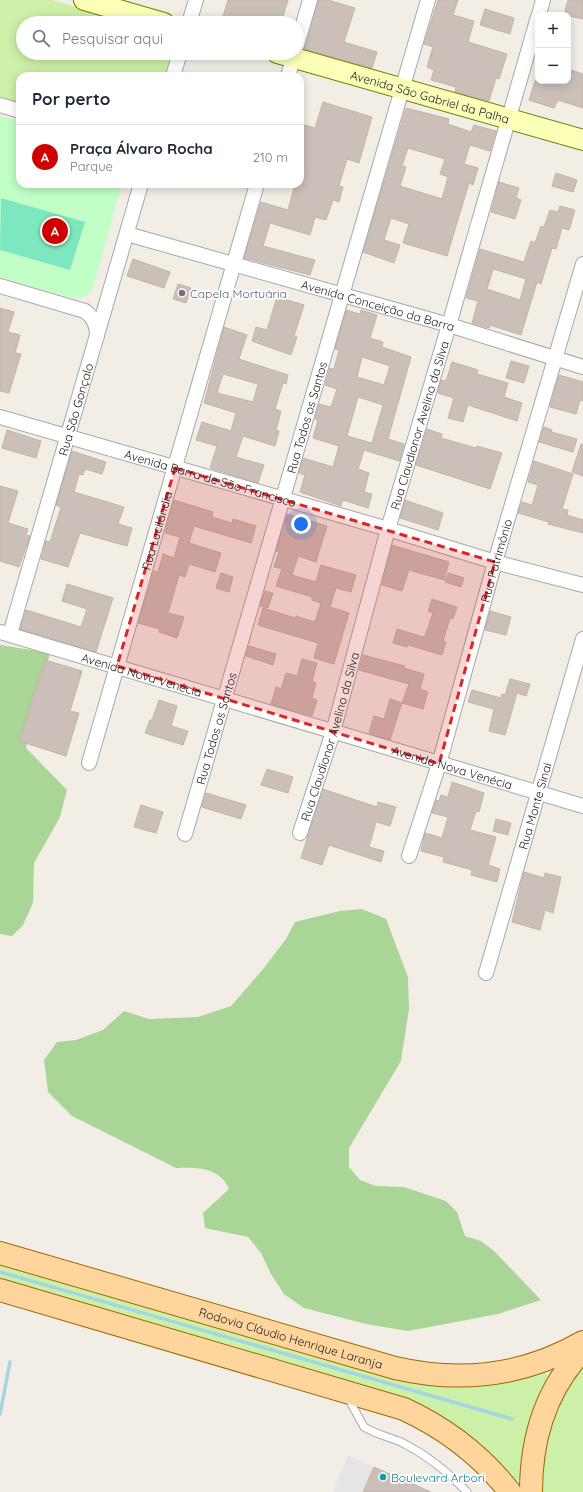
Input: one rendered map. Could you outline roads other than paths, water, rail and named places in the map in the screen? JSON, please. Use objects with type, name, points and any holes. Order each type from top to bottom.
[{"type":"main road","points":[[84,0],[140,16]]},
{"type":"main road","name":"Avenida São Gabriel da Palha","points":[[304,56],[402,88],[583,140]]},
{"type":"main road","name":"Rodovia Cláudio Henrique Laranja","points":[[0,1253],[395,1368],[431,1375],[469,1376],[509,1371],[550,1359],[583,1342]]},
{"type":"main road","points":[[0,1290],[345,1390],[398,1407],[440,1427],[456,1438],[481,1459],[510,1492]]},
{"type":"main road","points":[[531,1492],[533,1455],[541,1418],[557,1385],[583,1350]]},
{"type":"street","points":[[191,16],[196,0]]},
{"type":"street","points":[[304,16],[310,0]]},
{"type":"street","name":"Rua Todos os Santos","points":[[185,834],[428,0]]},
{"type":"street","name":"Rua Claudionor Avelino da Silva","points":[[539,12],[543,0]]},
{"type":"street","name":"Rua Claudionor Avelino da Silva","points":[[300,833],[333,732],[388,529],[449,325],[535,26]]},
{"type":"street","points":[[174,72],[178,60]]},
{"type":"street","points":[[288,72],[290,60]]},
{"type":"street","points":[[0,105],[16,110]]},
{"type":"street","name":"Rua São Gonçalo","points":[[5,633],[68,437],[141,188]]},
{"type":"street","name":"Rua Lucilândia","points":[[89,762],[256,188]]},
{"type":"street","name":"Avenida Conceição da Barra","points":[[127,234],[341,296],[449,325],[583,367]]},
{"type":"street","name":"Rua Patrimônio","points":[[409,856],[438,764],[495,562],[583,264]]},
{"type":"street","points":[[0,286],[85,311],[93,319],[97,329],[96,340]]},
{"type":"street","points":[[69,306],[84,308],[91,306],[102,301],[110,292]]},
{"type":"street","name":"Avenida Barra de São Francisco","points":[[0,417],[388,529],[495,562],[583,585]]},
{"type":"street","name":"Avenida Nova Venécia","points":[[5,633],[224,698],[438,764],[583,806]]},
{"type":"street","name":"Rua Monte Sinai","points":[[486,973],[537,793],[583,639]]},
{"type":"lane","points":[[345,1390],[364,1427],[402,1443],[416,1451],[447,1472],[467,1492]]},
{"type":"waterway","points":[[0,1272],[512,1419]]},
{"type":"waterway","points":[[0,1414],[10,1362]]},
{"type":"place","name":"Praça Álvaro Rocha","points":[[55,231]]},
{"type":"place","name":"Capela Mortuária","points":[[182,293]]},
{"type":"place","name":"Boulevard Arbori","points":[[383,1477]]}]
